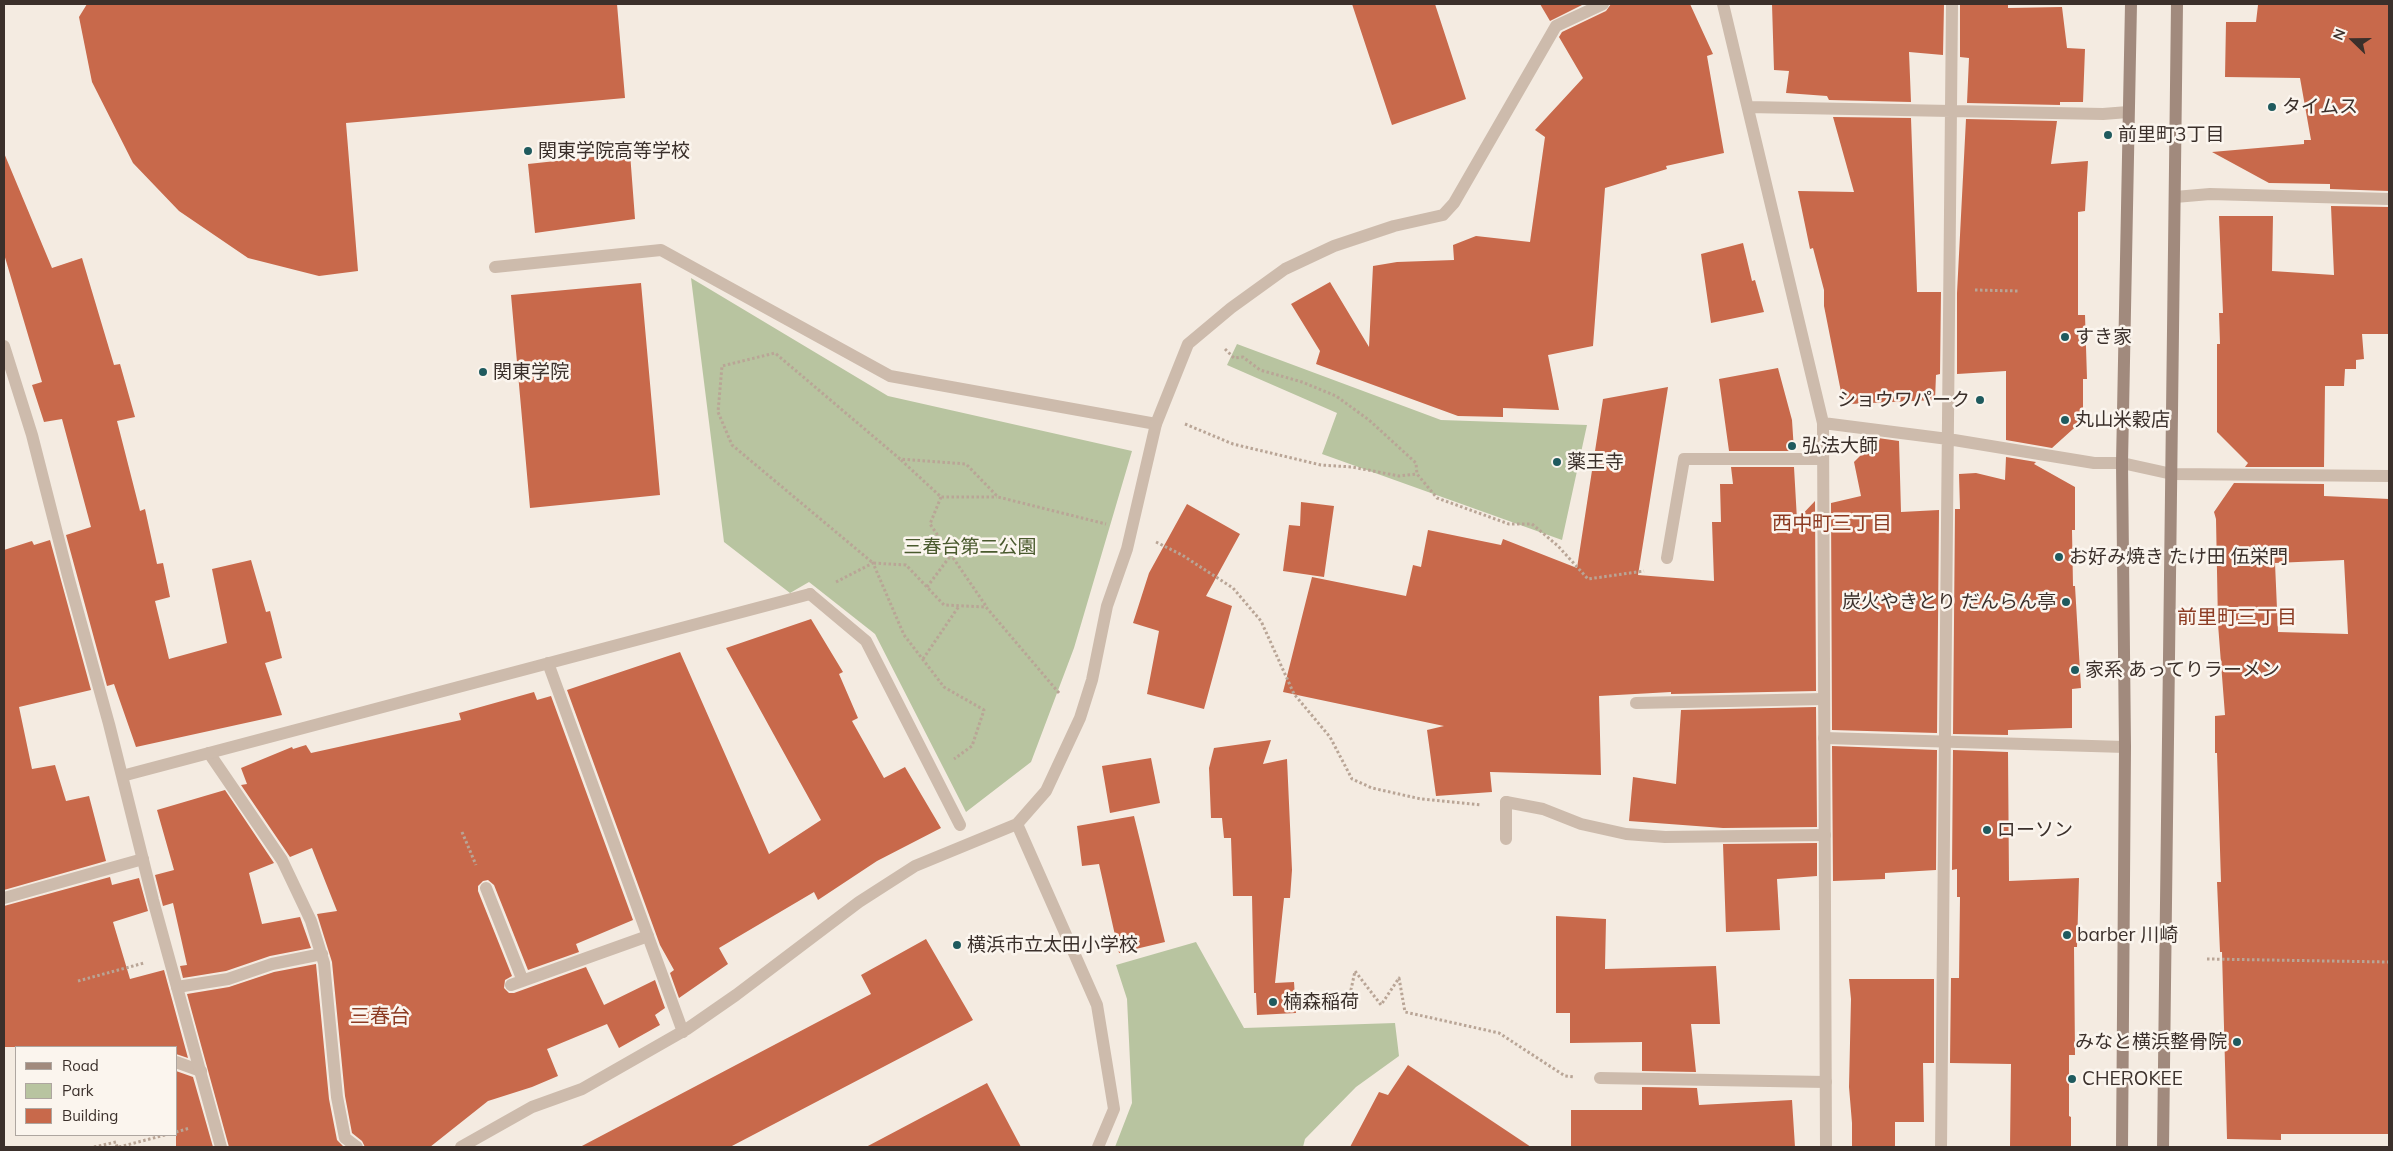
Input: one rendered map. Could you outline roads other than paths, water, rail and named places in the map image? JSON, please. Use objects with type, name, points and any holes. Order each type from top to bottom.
[{"type":"main road","points":[[2122,1147],[2125,747],[2122,463],[2131,4]]},
{"type":"main road","points":[[2163,1147],[2177,4]]},
{"type":"street","points":[[460,1147],[532,1107],[582,1089],[683,1032],[736,996],[860,902],[915,866],[1017,824],[1046,790],[1080,718],[1092,680],[1107,606],[1131,530],[1156,424],[1188,344],[1285,269],[1351,240],[1394,226],[1443,215],[1454,203],[1556,26],[1603,4]]},
{"type":"street","points":[[1723,4],[1823,423],[1826,1147]]},
{"type":"street","points":[[1941,1147],[1952,4]]},
{"type":"street","points":[[1748,107],[2103,114],[2128,112]]},
{"type":"street","points":[[2176,198],[2210,194],[2389,199]]},
{"type":"street","points":[[495,267],[661,250],[890,376],[1156,424]]},
{"type":"street","points":[[4,346],[32,435],[221,1147]]},
{"type":"street","points":[[1823,423],[1948,439],[2094,463],[2122,463],[2172,474],[2389,476]]},
{"type":"street","points":[[1667,558],[1684,459],[1823,459]]},
{"type":"street","points":[[122,776],[810,594],[866,640],[960,825]]},
{"type":"street","points":[[548,663],[683,1032]]},
{"type":"street","points":[[1636,703],[1824,699]]},
{"type":"street","points":[[1824,738],[2125,747]]},
{"type":"street","points":[[209,753],[282,860],[311,921],[322,954],[337,1097],[345,1138],[357,1147]]},
{"type":"street","points":[[1506,839],[1506,802],[1543,809],[1581,824],[1626,834],[1665,837],[1825,834]]},
{"type":"street","points":[[1017,824],[1097,1006],[1114,1109],[1098,1147]]},
{"type":"street","points":[[4,898],[143,859]]},
{"type":"street","points":[[486,888],[516,983],[648,936]]},
{"type":"street","points":[[178,987],[228,979],[272,964],[322,954]]},
{"type":"street","points":[[178,1063],[201,1071]]},
{"type":"street","points":[[1600,1078],[1826,1082]]},
{"type":"place","name":"タイムス","points":[[2272,107]]},
{"type":"place","name":"前里町3丁目","points":[[2108,135]]},
{"type":"place","name":"関東学院高等学校","points":[[528,151]]},
{"type":"place","name":"すき家","points":[[2065,337]]},
{"type":"place","name":"関東学院","points":[[483,372]]},
{"type":"place","name":"ショウワパーク","points":[[1980,400]]},
{"type":"place","name":"丸山米穀店","points":[[2065,420]]},
{"type":"place","name":"弘法大師","points":[[1792,446]]},
{"type":"place","name":"薬王寺","points":[[1557,462]]},
{"type":"place","name":"お好み焼き たけ田 伍栄門","points":[[2059,557]]},
{"type":"place","name":"炭火やきとり だんらん亭","points":[[2066,602]]},
{"type":"place","name":"家系 あってりラーメン","points":[[2075,670]]},
{"type":"place","name":"ローソン","points":[[1987,830]]},
{"type":"place","name":"barber 川崎","points":[[2067,935]]},
{"type":"place","name":"横浜市立太田小学校","points":[[957,945]]},
{"type":"place","name":"楠森稲荷","points":[[1273,1002]]},
{"type":"place","name":"みなと横浜整骨院","points":[[2237,1042]]},
{"type":"place","name":"CHEROKEE","points":[[2072,1079]]},
{"type":"district","name":"西中町三丁目","points":[[1832,524]]},
{"type":"district","name":"前里町三丁目","points":[[2237,618]]},
{"type":"district","name":"三春台","points":[[380,1017]]},
{"type":"park label","name":"三春台第二公園","points":[[970,547]]}]
